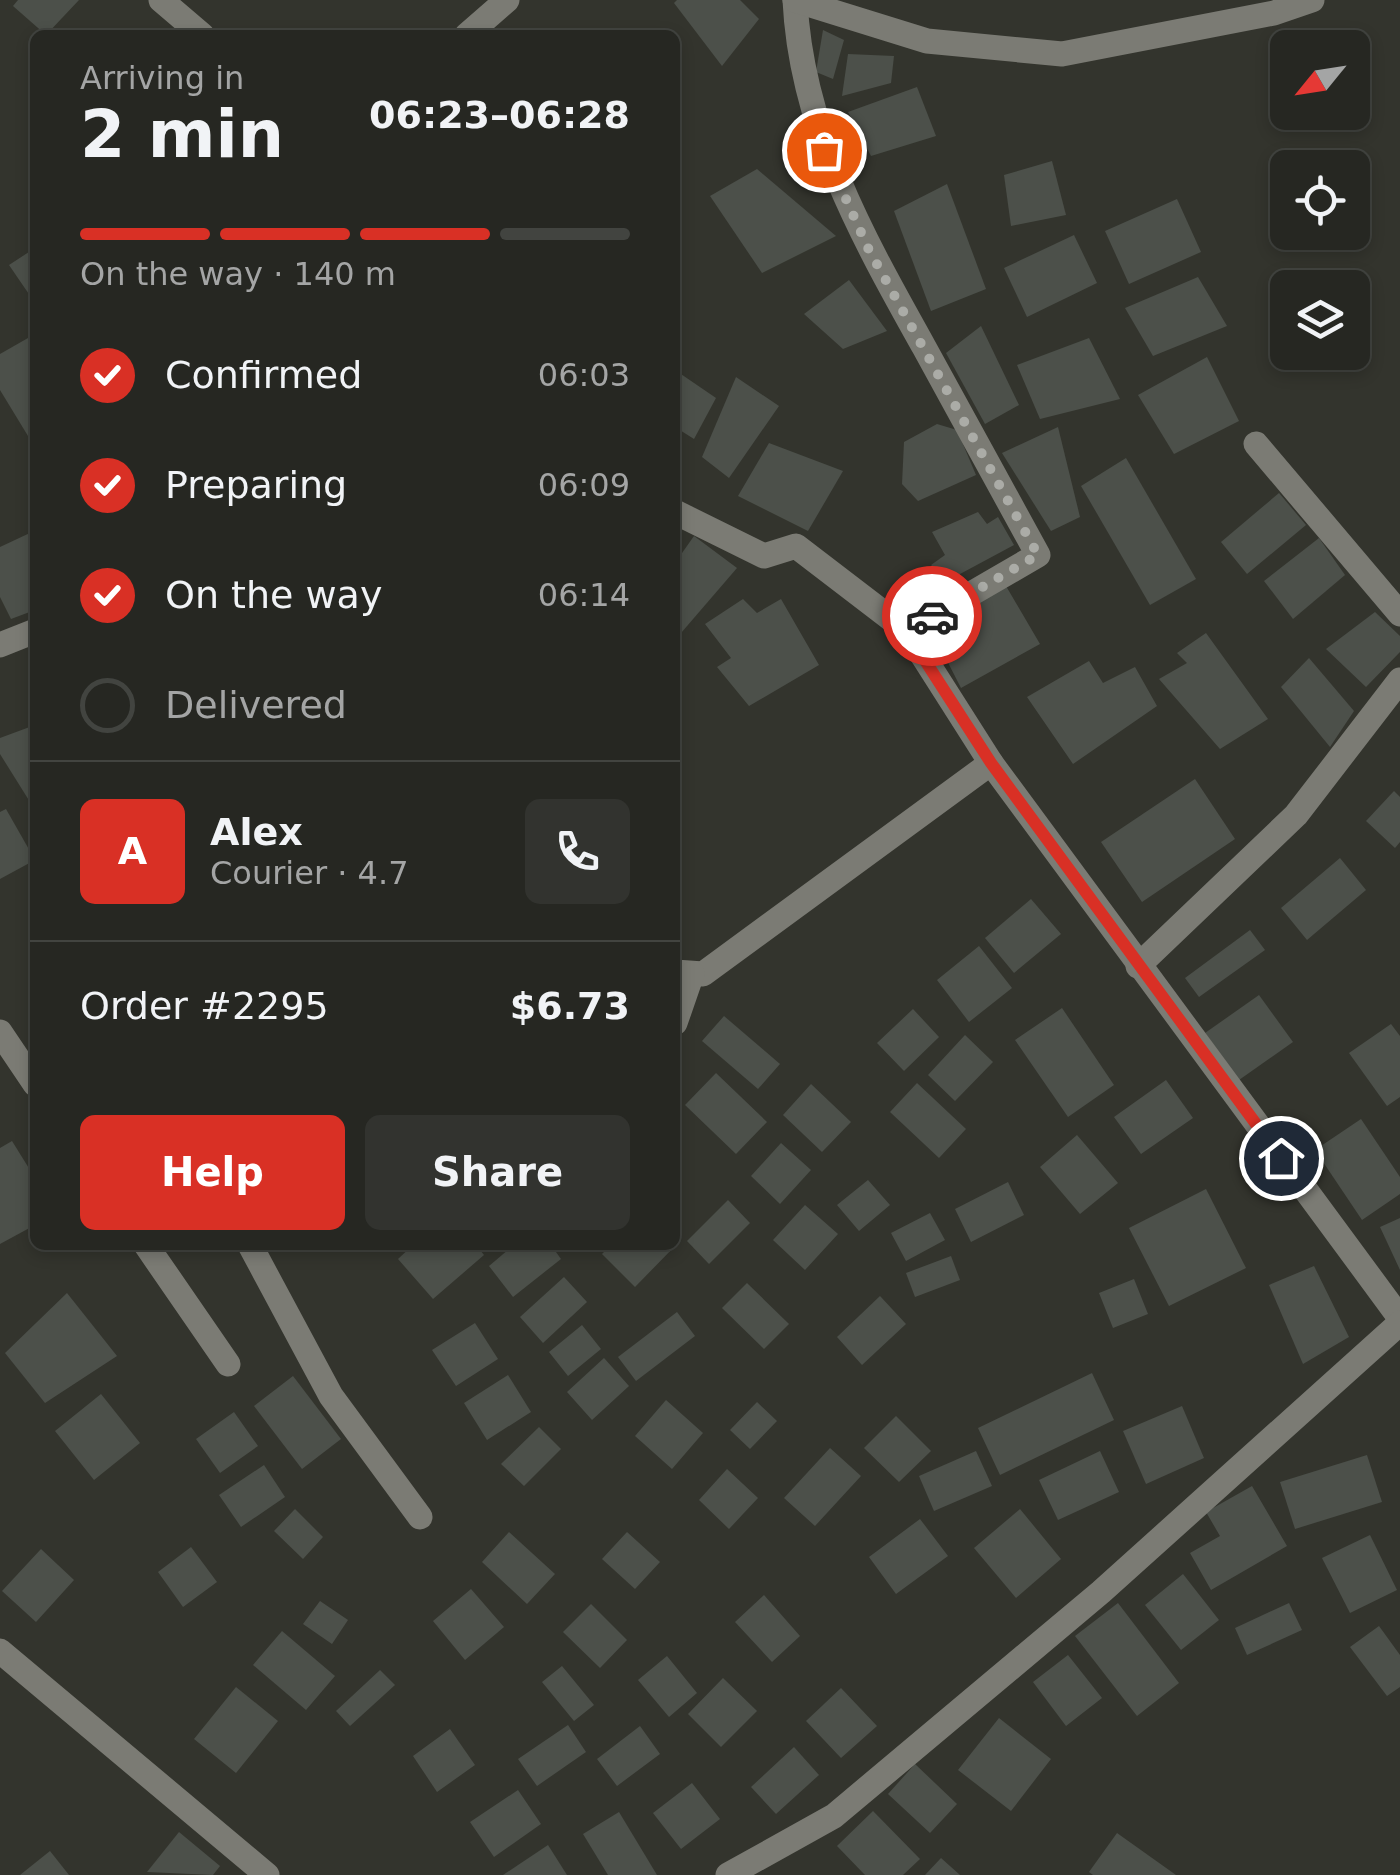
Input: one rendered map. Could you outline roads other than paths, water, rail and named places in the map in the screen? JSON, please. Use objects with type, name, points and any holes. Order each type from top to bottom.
[{"type":"street","points":[[161,0],[196,30]]},
{"type":"street","points":[[474,30],[507,0]]},
{"type":"street","points":[[906,631],[1038,555],[868,248],[824,150],[797,49],[795,0],[927,41],[1062,54],[1274,13],[1312,0]]},
{"type":"street","points":[[1256,444],[1400,614]]},
{"type":"street","points":[[680,514],[764,556],[796,546],[906,631],[991,763],[1400,1320],[1101,1592],[834,1816],[728,1875]]},
{"type":"street","points":[[0,645],[30,633]]},
{"type":"street","points":[[1138,966],[1296,815],[1400,680]]},
{"type":"street","points":[[684,973],[703,974],[991,763]]},
{"type":"street","points":[[0,1032],[30,1077]]},
{"type":"street","points":[[149,1250],[228,1364]]},
{"type":"street","points":[[253,1250],[331,1396],[420,1517]]},
{"type":"street","points":[[0,1651],[258,1872]]}]
